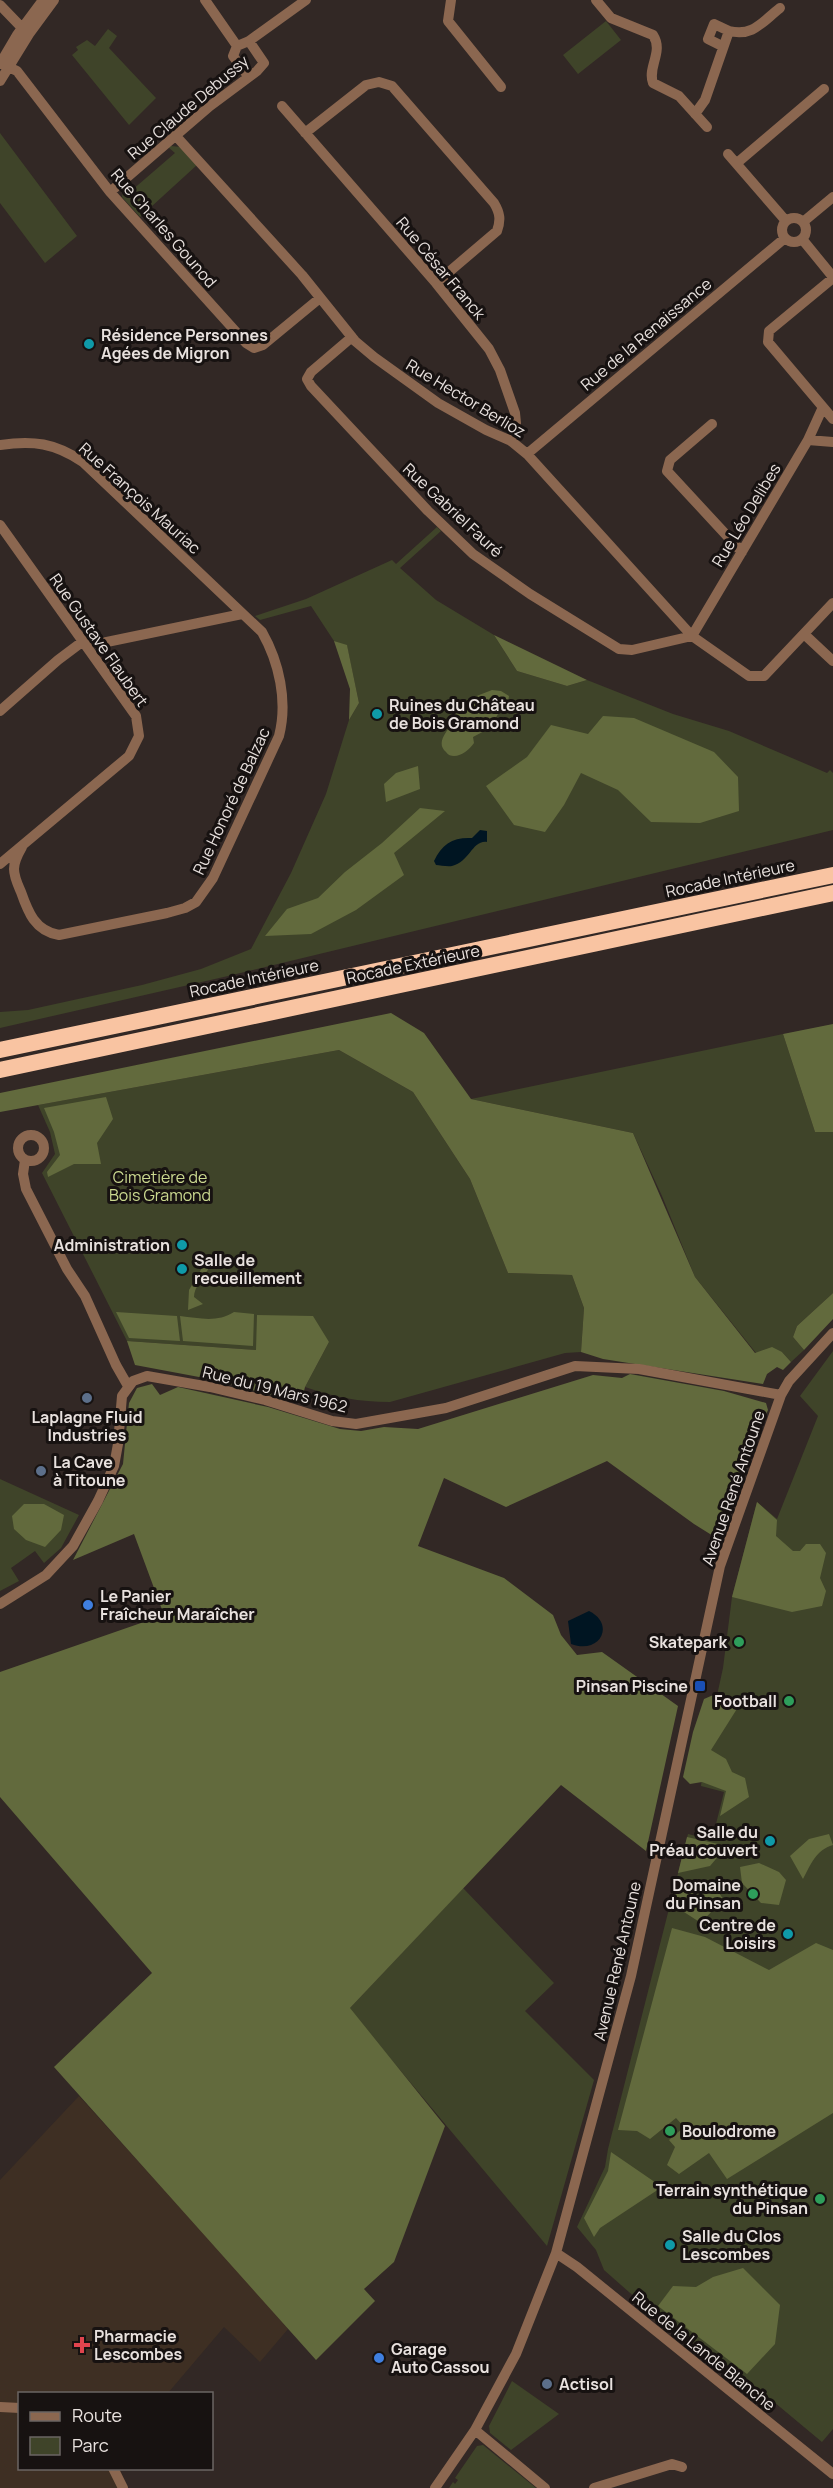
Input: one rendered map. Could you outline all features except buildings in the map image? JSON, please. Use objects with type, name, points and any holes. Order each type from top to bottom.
[{"type":"highway","name":"Rocade Intérieure","points":[[0,1050],[833,875]]},
{"type":"highway","name":"Rocade Extérieure","points":[[0,1070],[833,893]]},
{"type":"street","points":[[0,81],[3,65],[43,0]]},
{"type":"street","points":[[25,31],[54,0]]},
{"type":"street","points":[[205,0],[237,46]]},
{"type":"street","points":[[248,76],[233,56],[237,46],[249,41],[306,0]]},
{"type":"street","points":[[451,0],[448,21],[501,87]]},
{"type":"street","points":[[597,0],[611,18],[653,34],[657,52],[650,75],[653,83],[679,96],[707,127]]},
{"type":"street","points":[[0,5],[25,31]]},
{"type":"street","points":[[722,46],[708,39],[714,24],[729,31],[750,32],[780,8]]},
{"type":"street","points":[[695,114],[705,100],[729,31]]},
{"type":"street","name":"Rue Claude Debussy","points":[[110,192],[175,135],[257,71],[264,63],[249,41]]},
{"type":"street","name":"Rue Charles Gounod","points":[[3,65],[17,71],[110,192],[250,346],[263,345],[320,298]]},
{"type":"street","points":[[305,133],[372,82],[386,83],[400,95],[494,202],[500,212],[497,231],[436,283]]},
{"type":"street","points":[[737,163],[824,88]]},
{"type":"street","name":"Rue César Franck","points":[[282,106],[436,283],[489,349],[500,370],[515,413],[516,423],[511,441]]},
{"type":"street","name":"Rue Hector Berlioz","points":[[175,135],[352,337],[374,357],[438,403],[511,441],[527,454],[692,636],[749,676],[756,678],[769,672],[804,633]]},
{"type":"street","points":[[728,154],[786,221]]},
{"type":"street","points":[[803,222],[833,197]]},
{"type":"street","points":[[797,218],[803,222],[805,233],[802,239],[791,242],[784,238],[782,231],[786,221],[797,218]]},
{"type":"street","name":"Rue de la Renaissance","points":[[527,454],[784,238]]},
{"type":"street","points":[[802,239],[833,278],[769,332],[768,342],[833,419]]},
{"type":"street","name":"Rue Gabriel Fauré","points":[[352,337],[311,372],[307,379],[428,511],[473,554],[530,594],[620,649],[632,650],[692,636]]},
{"type":"street","name":"Rue Léo Delibes","points":[[692,636],[808,440],[823,407]]},
{"type":"street","points":[[711,424],[670,459],[667,471],[742,552]]},
{"type":"street","points":[[808,440],[833,442]]},
{"type":"street","name":"Rue François Mauriac","points":[[0,445],[30,442],[49,445],[67,451],[83,462],[242,614]]},
{"type":"street","name":"Rue Gustave Flaubert","points":[[0,525],[136,716],[138,736],[129,756],[0,864]]},
{"type":"street","points":[[833,603],[804,633],[833,661]]},
{"type":"street","points":[[0,711],[82,642],[102,643],[242,614]]},
{"type":"street","name":"Rue Honoré de Balzac","points":[[22,847],[14,869],[16,880],[29,915],[52,934],[59,935],[167,913],[196,902],[213,878],[279,736],[282,722],[281,693],[271,648],[262,632],[242,614]]},
{"type":"street","points":[[0,1604],[31,1586],[51,1570],[73,1545],[84,1527],[114,1466],[122,1396],[128,1386],[84,1296],[67,1269],[26,1189],[23,1174],[25,1160]]},
{"type":"street","name":"Avenue René Antoune","points":[[435,2488],[475,2430],[516,2354],[556,2253],[631,1976],[720,1566],[781,1395],[789,1381],[833,1333]]},
{"type":"street","name":"Rue du 19 Mars 1962","points":[[128,1386],[139,1378],[156,1376],[254,1397],[332,1420],[356,1424],[446,1408],[576,1366],[639,1369],[781,1395]]},
{"type":"street","name":"Rue de la Lande Blanche","points":[[556,2253],[577,2267],[833,2475]]},
{"type":"street","points":[[0,2407],[18,2408]]},
{"type":"street","points":[[475,2430],[545,2488]]},
{"type":"street","points":[[594,2488],[672,2464],[682,2468]]},
{"type":"street","points":[[114,2470],[123,2488]]},
{"type":"shaded area","points":[[79,2096],[288,2329],[260,2362],[224,2327],[169,2392],[18,2392],[18,2470],[120,2470],[127,2488],[0,2488],[0,2180]]},
{"type":"green space","points":[[606,21],[621,40],[578,74],[563,55]]},
{"type":"green space","points":[[108,29],[117,36],[109,48],[156,98],[129,125],[72,55],[78,50],[76,47],[87,40],[95,46]]},
{"type":"green space","points":[[0,133],[77,236],[45,263],[0,203]]},
{"type":"green space","points":[[168,147],[181,147],[197,165],[140,217],[122,197],[124,186],[131,191],[175,153]]},
{"type":"green space","points":[[437,527],[441,531],[400,568],[436,600],[494,635],[517,671],[567,686],[587,680],[673,714],[729,731],[827,773],[830,770],[833,773],[833,830],[228,976],[0,1028],[0,1012],[28,1010],[142,985],[201,969],[251,949],[291,873],[326,794],[349,720],[359,703],[347,646],[334,641],[311,606],[260,620],[255,616],[306,599],[392,560],[396,564]]},
{"type":"green space","points":[[494,635],[587,680],[567,686],[517,671]]},
{"type":"green space","points":[[334,641],[347,645],[359,703],[349,720],[350,689]]},
{"type":"green space","points":[[492,690],[501,691],[509,696],[507,708],[498,714],[490,728],[473,737],[474,743],[468,750],[457,756],[449,755],[443,748],[442,741],[453,718],[456,704]]},
{"type":"green space","points":[[603,716],[634,718],[714,752],[738,777],[739,811],[700,823],[651,822],[618,790],[581,773],[564,805],[545,832],[514,825],[486,786],[527,757],[551,725],[588,734]]},
{"type":"green space","points":[[418,766],[420,789],[386,802],[384,784],[396,773]]},
{"type":"green space","points":[[420,808],[445,811],[394,853],[404,875],[356,910],[311,934],[265,936],[287,909],[318,898]]},
{"type":"green space","points":[[391,1013],[424,1033],[471,1099],[633,1133],[695,1277],[755,1353],[772,1347],[782,1352],[791,1362],[783,1370],[777,1367],[767,1374],[763,1384],[603,1359],[581,1352],[584,1308],[572,1275],[508,1273],[470,1179],[413,1092],[339,1050],[0,1112],[0,1093]]},
{"type":"green space","points":[[833,1024],[833,1132],[815,1132],[783,1034]]},
{"type":"green space","points":[[783,1034],[815,1132],[833,1132],[833,1293],[797,1326],[793,1337],[804,1350],[791,1362],[782,1352],[756,1353],[695,1277],[633,1133],[471,1099]]},
{"type":"green space","name":"Cimetière de Bois Gramond","points":[[339,1050],[413,1092],[470,1179],[508,1273],[572,1275],[584,1308],[581,1352],[565,1353],[390,1402],[379,1402],[326,1394],[305,1387],[329,1342],[256,1350],[127,1341],[42,1173],[55,1154],[50,1132],[38,1105]]},
{"type":"green space","points":[[106,1097],[113,1119],[97,1143],[101,1164],[74,1164],[48,1177],[47,1172],[60,1155],[44,1108]]},
{"type":"green space","points":[[206,1261],[211,1263],[196,1288],[194,1297],[203,1304],[188,1310],[189,1290]]},
{"type":"green space","points":[[833,1293],[833,1319],[804,1350],[793,1337],[797,1326]]},
{"type":"green space","points":[[116,1312],[177,1316],[180,1341],[129,1338]]},
{"type":"green space","points":[[234,1312],[254,1314],[253,1346],[183,1341],[180,1316],[214,1319]]},
{"type":"green space","points":[[257,1315],[313,1316],[329,1342],[305,1387],[301,1403],[215,1380],[135,1365],[127,1341],[256,1350]]},
{"type":"green space","name":"Domaine du Pinsan","points":[[833,1351],[833,2429],[822,2442],[738,2372],[688,2340],[646,2307],[604,2270],[596,2250],[577,2227],[605,2167],[688,1834],[712,1840],[724,1792],[701,1786],[704,1755],[723,1668],[732,1597],[757,1502],[777,1519],[818,1416],[800,1396]]},
{"type":"green space","points":[[630,1374],[724,1391],[766,1403],[768,1410],[749,1453],[718,1539],[607,1461],[506,1507],[444,1478],[418,1546],[504,1578],[553,1615],[561,1635],[577,1655],[602,1652],[678,1706],[646,1851],[561,1785],[350,2008],[445,2126],[394,2262],[364,2289],[375,2301],[316,2360],[54,2067],[152,1973],[0,1797],[0,1672],[164,1615],[134,1534],[73,1560],[123,1464],[129,1403],[137,1388],[152,1384],[160,1395],[178,1387],[268,1407],[340,1429],[361,1431],[384,1427],[418,1429],[593,1375],[622,1378]]},
{"type":"green space","points":[[0,1479],[79,1515],[61,1548],[44,1563],[35,1551],[11,1568],[19,1581],[0,1591]]},
{"type":"green space","points":[[757,1502],[777,1520],[776,1536],[793,1551],[800,1551],[806,1544],[820,1544],[826,1553],[820,1578],[826,1591],[822,1606],[792,1612],[732,1597]]},
{"type":"green space","points":[[24,1504],[44,1504],[64,1515],[61,1530],[45,1547],[26,1540],[14,1529],[12,1516]]},
{"type":"green space","points":[[718,1693],[740,1704],[711,1750],[726,1759],[732,1772],[745,1778],[749,1797],[720,1816],[726,1791],[702,1782],[690,1784],[683,1777],[693,1732],[704,1699]]},
{"type":"green space","points":[[829,1834],[833,1845],[818,1854],[803,1879],[790,1856],[809,1839]]},
{"type":"green space","points":[[687,1837],[727,1846],[710,1866],[678,1873]]},
{"type":"green space","points":[[759,1863],[779,1872],[786,1880],[779,1905],[761,1903],[742,1883],[740,1867]]},
{"type":"green space","points":[[712,1882],[723,1899],[701,1923],[670,1903],[674,1885]]},
{"type":"green space","points":[[463,1888],[554,1983],[525,2011],[594,2080],[547,2246],[349,2009]]},
{"type":"green space","points":[[672,1928],[705,1937],[769,1970],[816,1943],[833,1950],[833,2113],[727,2179],[709,2153],[679,2174],[667,2165],[675,2147],[669,2140],[684,2127],[676,2118],[650,2139],[637,2131],[618,2130]]},
{"type":"green space","points":[[611,2152],[662,2187],[600,2228],[594,2237],[584,2218],[608,2171]]},
{"type":"green space","points":[[743,2268],[780,2305],[775,2344],[747,2374],[658,2306],[673,2286],[696,2287],[713,2277]]},
{"type":"green space","points":[[512,2381],[559,2414],[511,2450],[490,2433],[489,2426]]},
{"type":"green space","points":[[483,2445],[536,2488],[449,2488],[453,2482],[455,2484],[458,2480],[455,2478],[477,2446]]},
{"type":"water","points":[[480,830],[487,831],[487,842],[478,844],[458,864],[436,865],[434,861],[445,846],[454,840],[472,838]]},
{"type":"water","points":[[589,1611],[602,1623],[601,1636],[597,1642],[590,1645],[571,1644],[568,1621]]},
{"type":"place","name":"Résidence Personnes Agées de Migron","points":[[89,344]]},
{"type":"place","name":"Ruines du Château de Bois Gramond","points":[[377,714]]},
{"type":"place","name":"Administration","points":[[182,1245]]},
{"type":"place","name":"Salle de recueillement","points":[[182,1269]]},
{"type":"place","name":"Laplagne Fluid Industries","points":[[87,1398]]},
{"type":"place","name":"La Cave à Titoune","points":[[41,1471]]},
{"type":"place","name":"Le Panier Fraîcheur Maraîcher","points":[[88,1605]]},
{"type":"place","name":"Skatepark","points":[[739,1642]]},
{"type":"place","name":"Pinsan Piscine","points":[[700,1686]]},
{"type":"place","name":"Football","points":[[789,1701]]},
{"type":"place","name":"Salle du Préau couvert","points":[[770,1841]]},
{"type":"place","name":"Domaine du Pinsan","points":[[753,1894]]},
{"type":"place","name":"Centre de Loisirs","points":[[788,1934]]},
{"type":"place","name":"Boulodrome","points":[[670,2131]]},
{"type":"place","name":"Terrain synthétique du Pinsan","points":[[820,2199]]},
{"type":"place","name":"Salle du Clos Lescombes","points":[[670,2245]]},
{"type":"place","name":"Pharmacie Lescombes","points":[[82,2345]]},
{"type":"place","name":"Garage Auto Cassou","points":[[379,2358]]},
{"type":"place","name":"Actisol","points":[[547,2384]]}]
